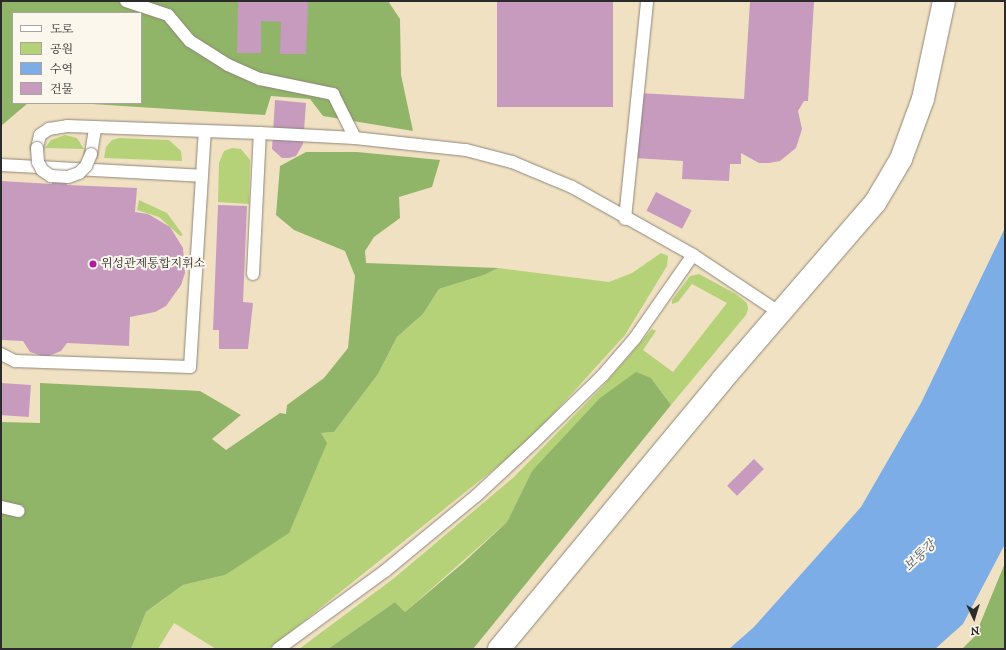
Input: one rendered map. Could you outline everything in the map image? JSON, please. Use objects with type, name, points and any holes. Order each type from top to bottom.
[{"type":"main road","points":[[499,649],[780,313],[875,204],[901,159],[923,99],[944,1]]},
{"type":"lane","points":[[126,1],[168,15],[190,41],[228,65],[260,79],[332,94],[355,138]]},
{"type":"lane","points":[[625,219],[647,1]]},
{"type":"lane","points":[[95,129],[91,154],[86,166],[79,173],[68,177],[51,176],[40,166],[37,148],[40,135],[49,129],[67,126],[95,129],[205,131],[355,138],[466,150],[512,162],[572,187],[625,219],[693,255],[780,313]]},
{"type":"lane","points":[[1,362],[190,367],[205,131]]},
{"type":"lane","points":[[253,274],[260,134]]},
{"type":"lane","points":[[1,165],[202,176]]},
{"type":"lane","points":[[278,649],[385,571],[476,496],[533,443],[603,374],[635,338],[693,255]]},
{"type":"lane","points":[[1,354],[15,362]]},
{"type":"lane","points":[[1,507],[19,511]]},
{"type":"green space","points":[[1,1],[388,1],[400,19],[401,75],[413,131],[323,116],[310,99],[271,96],[265,115],[92,104],[142,104],[142,12],[12,12],[12,104],[27,104],[1,126]]},
{"type":"green space","points":[[65,135],[77,138],[84,149],[45,148],[51,140]]},
{"type":"green space","points":[[119,138],[169,140],[181,151],[182,161],[104,158],[106,147],[112,140]]},
{"type":"green space","points":[[232,148],[241,149],[250,160],[249,204],[218,202],[219,163],[224,151]]},
{"type":"green space","points":[[306,152],[357,152],[440,160],[432,187],[399,197],[400,218],[374,237],[365,251],[366,263],[498,268],[484,275],[439,289],[423,314],[397,337],[378,374],[334,432],[321,433],[327,443],[289,533],[225,575],[183,585],[154,606],[146,612],[131,649],[1,649],[1,422],[40,423],[40,383],[200,391],[241,415],[212,439],[226,450],[280,413],[286,414],[287,405],[324,378],[348,348],[355,276],[345,251],[294,230],[276,215],[280,166]]},
{"type":"green space","points":[[139,200],[167,213],[183,235],[180,236],[159,217],[137,210]]},
{"type":"green space","points":[[661,253],[668,256],[667,266],[625,335],[528,442],[269,649],[216,649],[174,623],[158,649],[131,649],[146,612],[183,585],[225,575],[320,433],[334,432],[378,374],[397,337],[423,314],[439,289],[484,275],[498,268],[609,282],[632,273]]},
{"type":"green space","points":[[699,274],[736,294],[747,303],[748,309],[746,315],[671,405],[651,378],[532,471],[507,522],[405,612],[395,602],[328,649],[299,649],[393,579],[514,477],[603,386],[652,329],[656,331],[643,350],[673,372],[727,303],[692,284],[678,302],[672,304],[672,300],[690,276]]},
{"type":"green space","points":[[636,372],[651,378],[671,405],[473,649],[328,649],[395,602],[405,612],[463,563],[507,522],[532,471],[600,398]]},
{"type":"green space","points":[[1005,563],[1005,649],[962,649],[975,636]]},
{"type":"water","name":"보통강","points":[[1005,228],[1005,544],[963,624],[935,649],[729,649],[754,627],[861,507],[921,403]]},
{"type":"building","points":[[238,1],[308,1],[306,54],[280,54],[281,22],[261,21],[261,53],[237,53]]},
{"type":"building","points":[[497,1],[613,1],[613,107],[497,107]]},
{"type":"building","points":[[750,1],[814,1],[808,101],[804,101],[798,111],[802,129],[796,148],[780,161],[769,163],[759,163],[741,153],[741,164],[730,164],[729,181],[682,179],[683,161],[635,158],[639,93],[744,99]]},
{"type":"building","points":[[275,100],[306,103],[303,144],[296,156],[282,158],[272,149]]},
{"type":"building","name":"위성관제통합지휘소","points":[[53,169],[68,170],[67,185],[137,188],[135,212],[148,214],[170,227],[183,248],[185,273],[181,285],[166,306],[155,312],[130,317],[129,346],[67,343],[61,351],[46,357],[30,352],[23,341],[1,340],[1,181],[52,184]]},
{"type":"building","points":[[656,192],[692,210],[682,229],[646,211]]},
{"type":"building","points":[[218,205],[247,206],[243,302],[253,303],[248,349],[219,349],[219,330],[213,330]]},
{"type":"building","points":[[1,383],[31,385],[29,417],[1,415]]},
{"type":"building","points":[[754,459],[764,469],[737,496],[727,486]]},
{"type":"place","name":"위성관제통합지휘소","points":[[93,264]]}]
